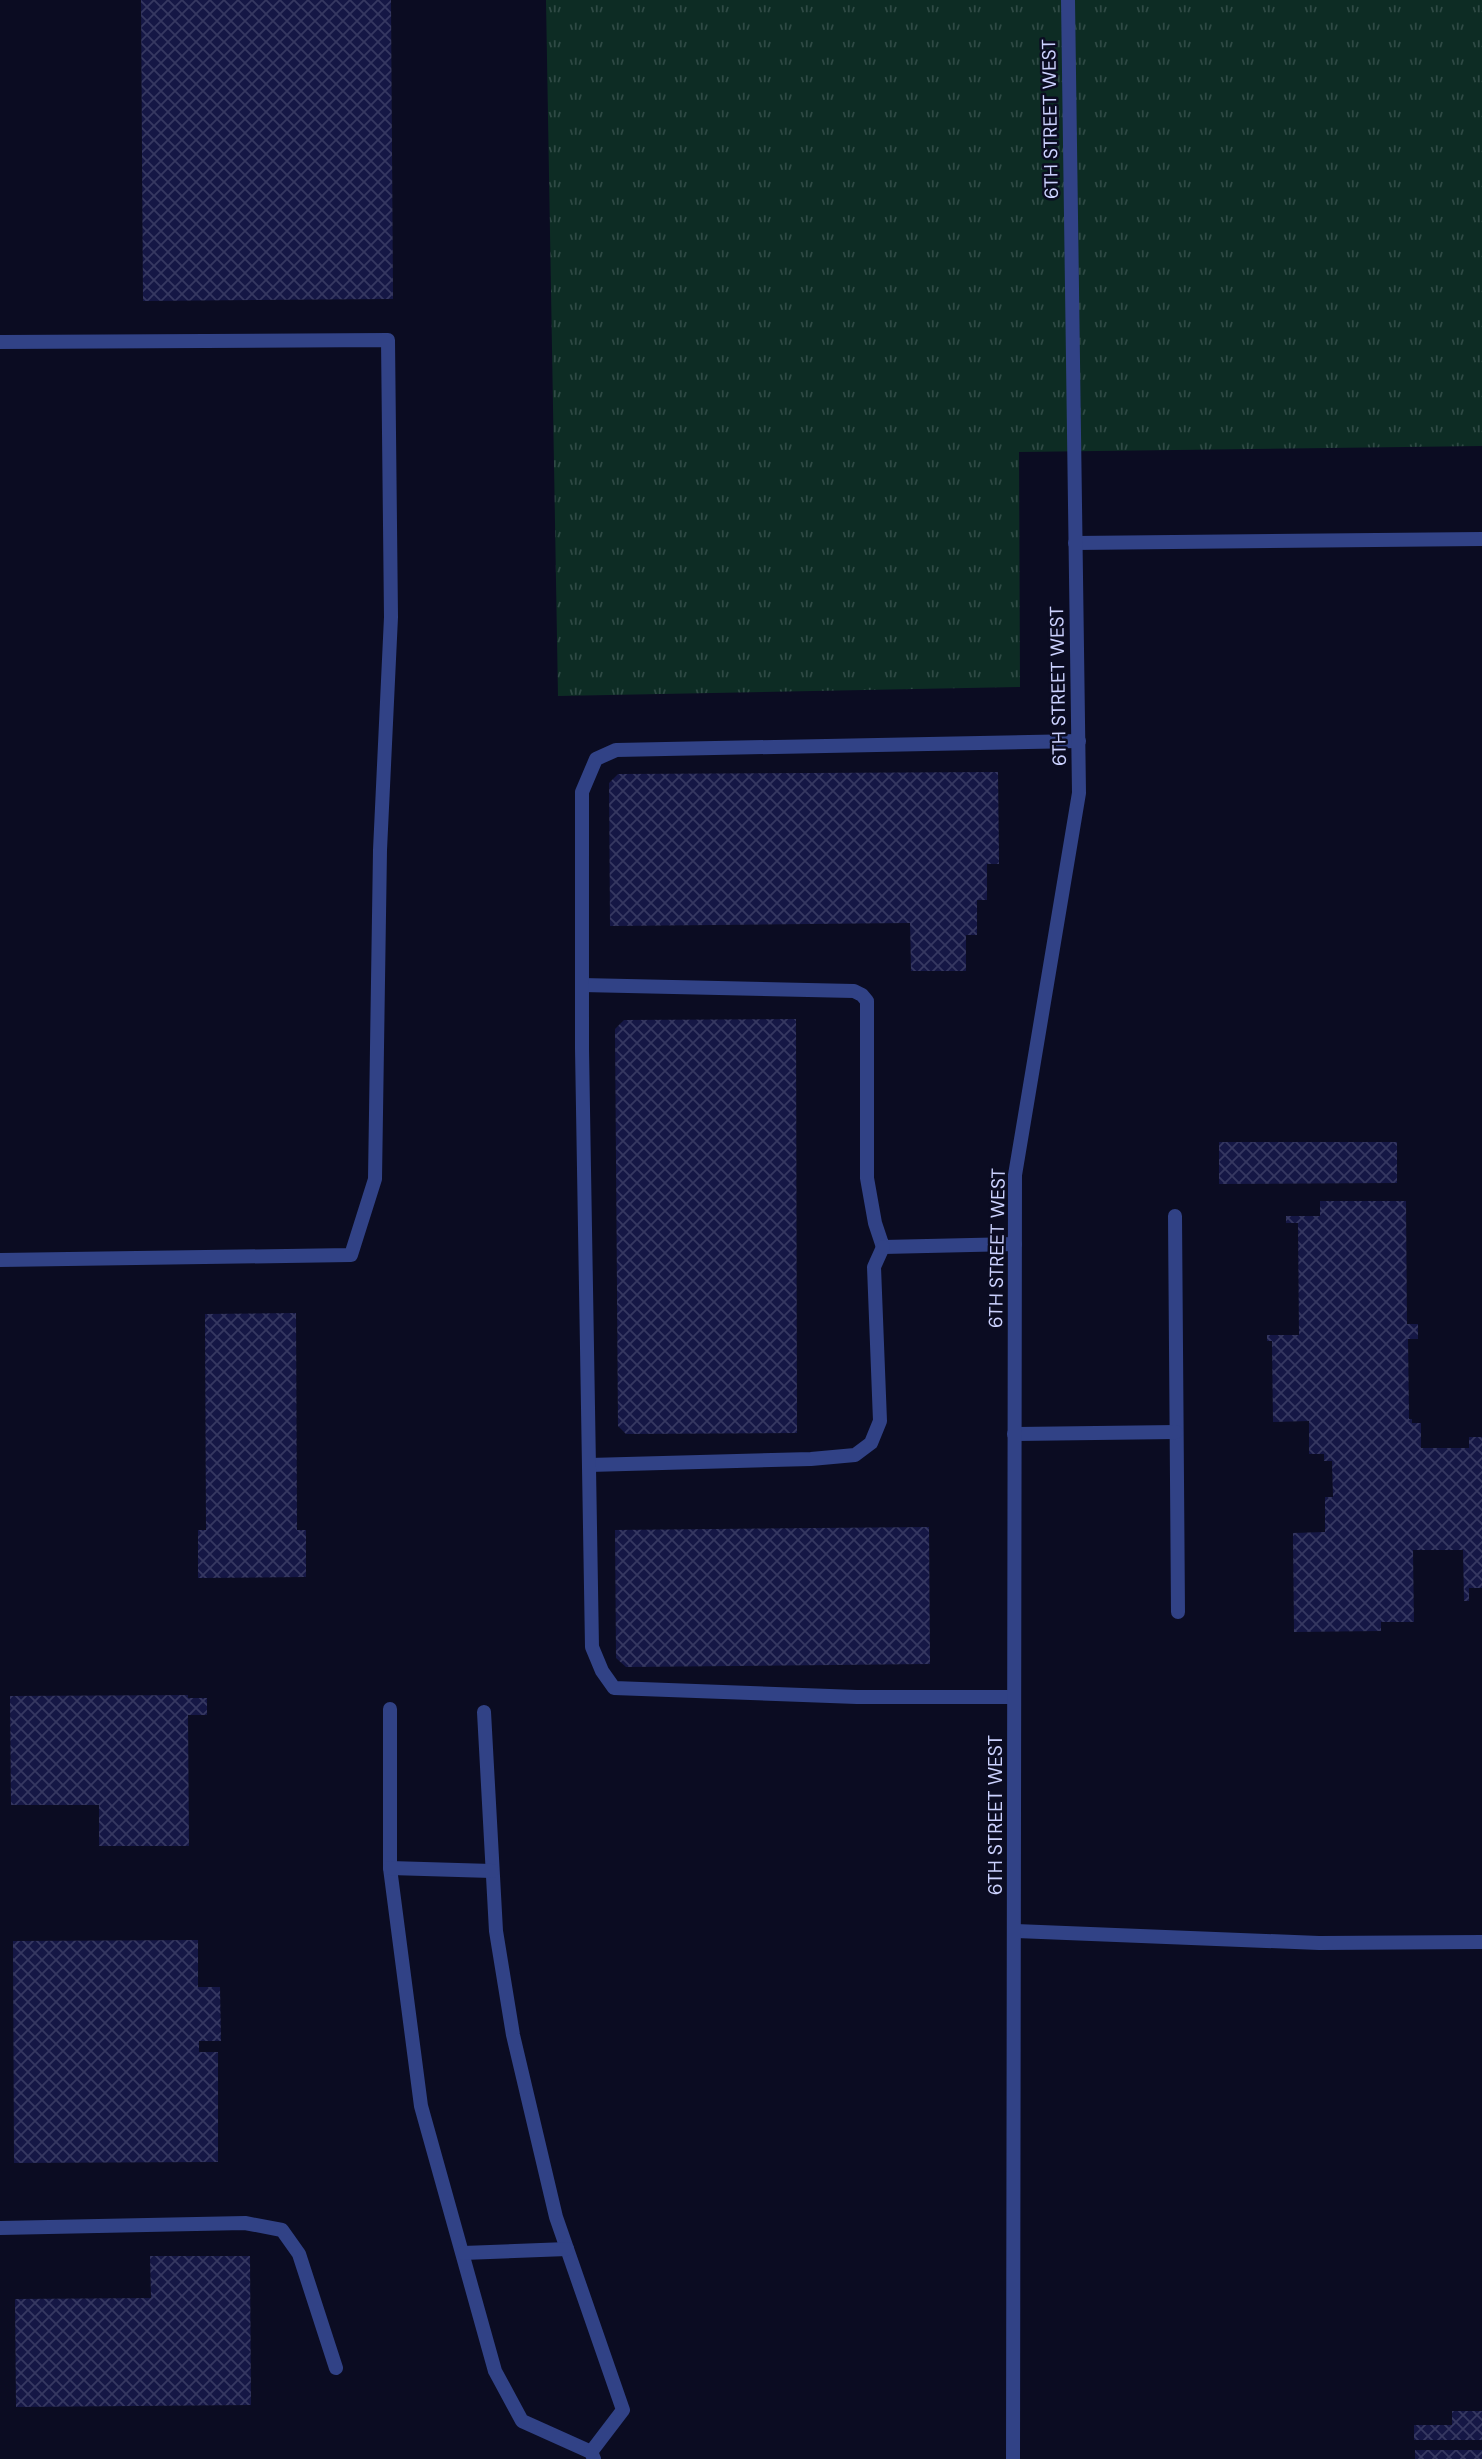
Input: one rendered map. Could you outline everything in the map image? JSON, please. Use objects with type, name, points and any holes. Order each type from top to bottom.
[{"type":"street","name":"6TH STREET WEST","points":[[1013,2459],[1015,1175],[1079,793],[1068,0]]},
{"type":"street","points":[[0,342],[388,340],[391,617],[380,850],[375,1179],[351,1255],[0,1260]]},
{"type":"street","points":[[1076,543],[1482,539]]},
{"type":"street","points":[[1014,1697],[857,1697],[614,1688],[602,1671],[592,1647],[582,985],[582,792],[596,759],[616,750],[1079,741]]},
{"type":"street","points":[[582,985],[854,992],[862,995],[867,1001],[867,1178],[875,1223],[883,1247],[873,1267],[880,1421],[871,1443],[855,1455],[811,1459],[589,1465]]},
{"type":"street","points":[[1175,1216],[1178,1612]]},
{"type":"street","points":[[883,1247],[1015,1244]]},
{"type":"street","points":[[1014,1434],[1177,1432]]},
{"type":"street","points":[[390,1709],[390,1868],[421,2106],[495,2371],[522,2421],[592,2456],[623,2410],[556,2217],[513,2035],[496,1931],[484,1712]]},
{"type":"street","points":[[390,1868],[492,1871]]},
{"type":"street","points":[[1014,1931],[1319,1943],[1482,1942]]},
{"type":"street","points":[[0,2228],[244,2223],[282,2230],[299,2254],[336,2368]]},
{"type":"street","points":[[463,2253],[567,2249]]},
{"type":"green space","points":[[546,0],[1482,0],[1482,446],[1019,452],[1020,687],[558,696]]},
{"type":"building","points":[[141,0],[391,0],[393,299],[143,301]]},
{"type":"building","points":[[998,772],[999,864],[987,864],[987,900],[977,900],[977,935],[966,935],[966,971],[911,971],[910,923],[610,926],[609,783],[618,774]]},
{"type":"building","points":[[796,1019],[797,1433],[626,1434],[618,1426],[615,1029],[624,1020]]},
{"type":"building","points":[[1219,1142],[1397,1142],[1397,1183],[1219,1184]]},
{"type":"building","points":[[1320,1201],[1406,1201],[1407,1324],[1418,1324],[1418,1339],[1408,1339],[1409,1419],[1412,1419],[1412,1423],[1421,1423],[1421,1448],[1469,1448],[1469,1437],[1482,1437],[1482,1588],[1469,1588],[1469,1601],[1464,1601],[1463,1550],[1413,1550],[1414,1622],[1381,1622],[1381,1631],[1294,1632],[1293,1533],[1325,1532],[1325,1497],[1333,1497],[1332,1461],[1324,1461],[1324,1454],[1309,1454],[1309,1421],[1273,1422],[1272,1341],[1267,1341],[1267,1335],[1299,1335],[1298,1223],[1286,1223],[1286,1216],[1320,1216]]},
{"type":"building","points":[[296,1313],[297,1530],[306,1530],[306,1577],[198,1578],[198,1530],[206,1530],[205,1314]]},
{"type":"building","points":[[929,1527],[930,1664],[626,1667],[616,1658],[615,1530]]},
{"type":"building","points":[[188,1695],[188,1698],[207,1698],[207,1715],[188,1715],[189,1846],[99,1846],[99,1805],[11,1805],[10,1696]]},
{"type":"building","points":[[198,1940],[198,1987],[220,1987],[221,2041],[199,2041],[199,2052],[218,2052],[218,2162],[14,2163],[13,1941]]},
{"type":"building","points":[[150,2256],[250,2256],[251,2405],[16,2407],[15,2299],[151,2298]]},
{"type":"building","points":[[1452,2411],[1482,2411],[1482,2440],[1414,2440],[1414,2425],[1452,2425]]},
{"type":"building","points":[[1415,2450],[1482,2450],[1482,2459],[1415,2459]]}]
